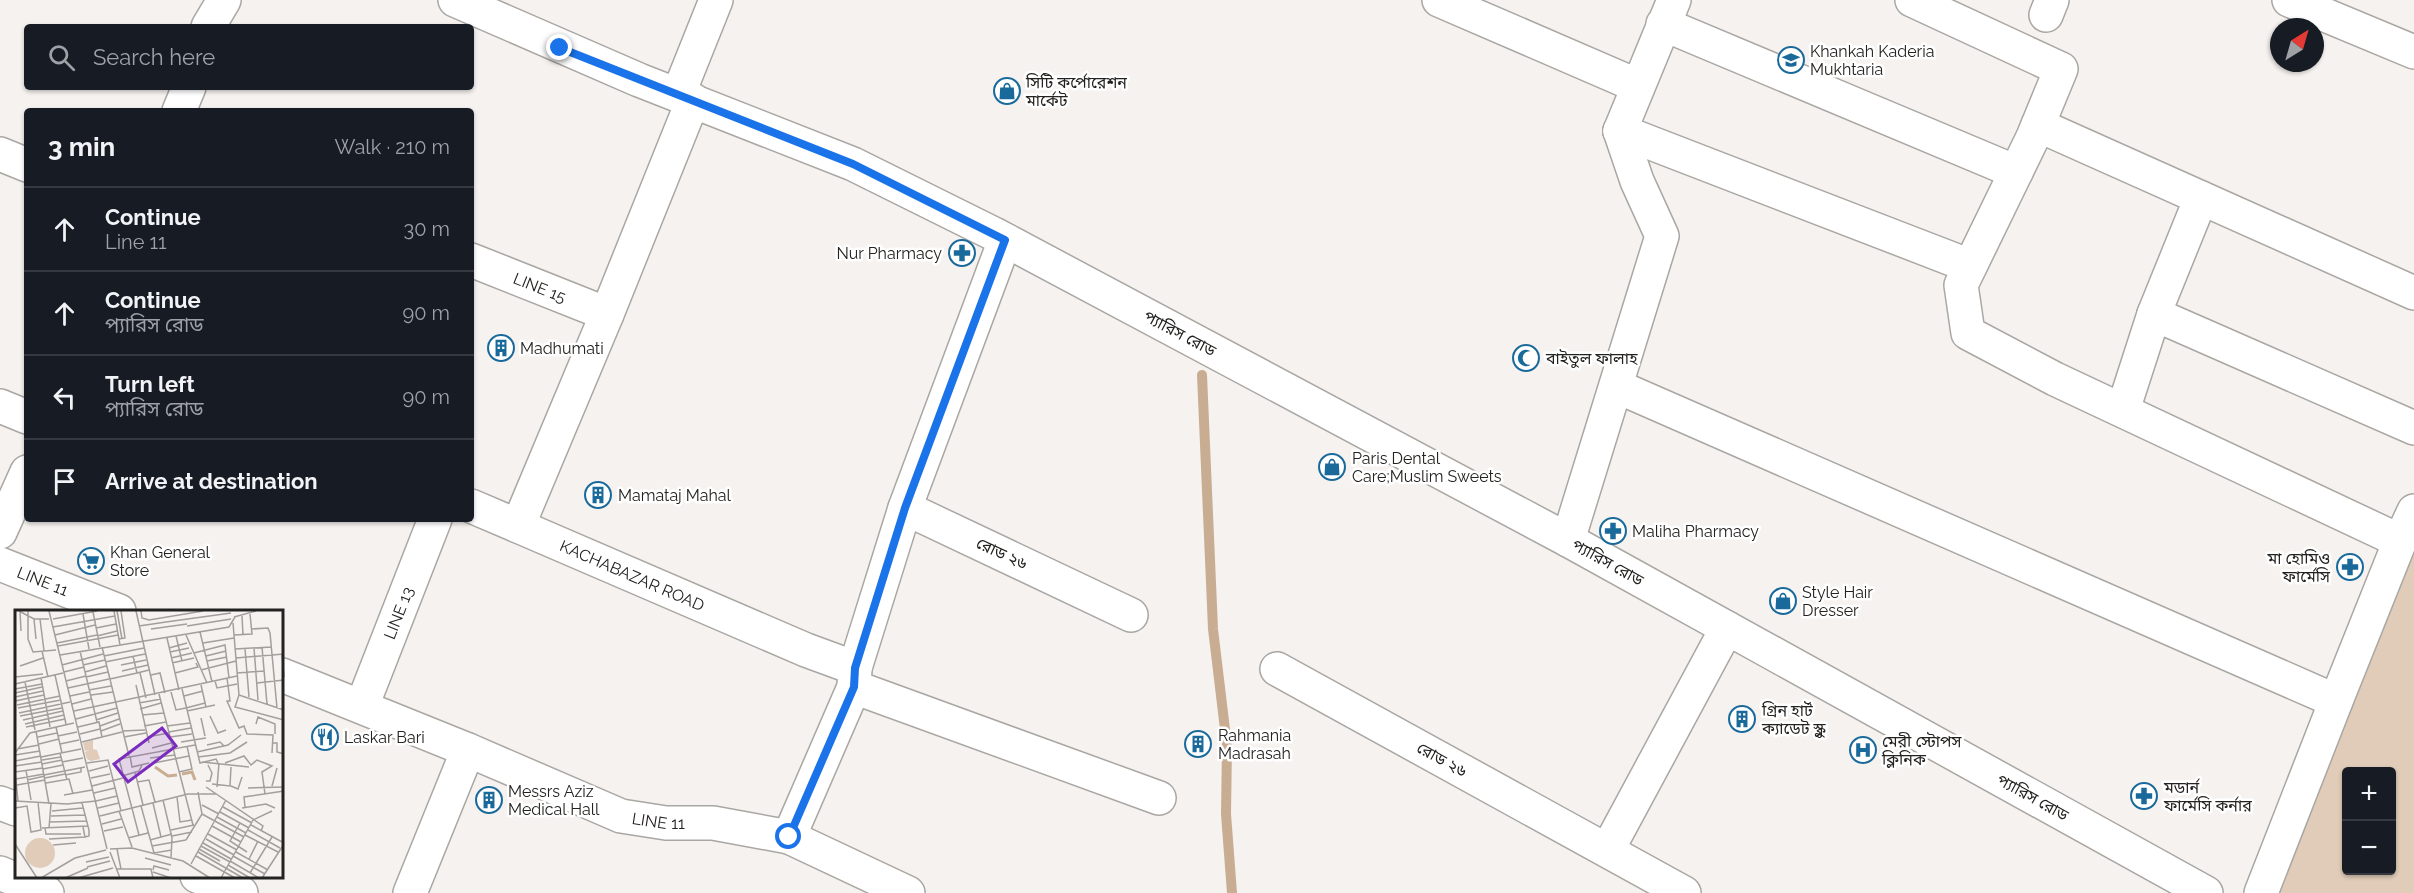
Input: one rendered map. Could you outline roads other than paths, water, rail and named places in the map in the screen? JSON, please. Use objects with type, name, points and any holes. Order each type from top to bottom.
[{"type":"street","name":"প্যারিস রোড","points":[[455,0],[560,48],[853,164],[1005,240],[1568,540],[2206,893]]},
{"type":"street","points":[[474,507],[518,526],[607,314],[686,98],[716,0]]},
{"type":"street","points":[[1438,0],[1638,86]]},
{"type":"street","points":[[1912,0],[2061,69],[2038,125],[1960,285],[1968,333],[2055,379],[2400,541]]},
{"type":"street","points":[[2289,0],[2414,52]]},
{"type":"street","points":[[1568,540],[1616,386],[1622,358],[1662,236],[1637,181],[1620,131],[1669,12],[2016,172]]},
{"type":"street","points":[[180,108],[188,90]]},
{"type":"street","points":[[2038,125],[2414,293]]},
{"type":"street","points":[[1620,131],[1970,266]]},
{"type":"street","points":[[0,154],[24,164]]},
{"type":"street","points":[[2123,410],[2154,314],[2201,198]]},
{"type":"street","points":[[908,893],[789,837],[854,677],[905,508],[1005,240]]},
{"type":"street","name":"LINE 15","points":[[474,261],[607,314]]},
{"type":"street","points":[[2154,314],[2414,428]]},
{"type":"street","points":[[1616,386],[2336,701]]},
{"type":"street","points":[[0,406],[24,416]]},
{"type":"street","points":[[0,532],[24,479]]},
{"type":"street","name":"রোড ২৬","points":[[905,508],[1131,615]]},
{"type":"street","points":[[2261,893],[2400,541],[2414,511]]},
{"type":"street","name":"LINE 13","points":[[362,706],[434,522]]},
{"type":"street","name":"KACHABAZAR ROAD","points":[[518,526],[806,650],[854,677],[1159,798]]},
{"type":"street","name":"LINE 11","points":[[0,564],[116,610]]},
{"type":"street","points":[[1608,849],[1727,628]]},
{"type":"street","name":"রোড ২৬","points":[[1277,669],[1608,849],[1684,893]]},
{"type":"street","name":"LINE 11","points":[[284,676],[468,750],[621,816],[666,823],[713,823],[789,837]]},
{"type":"street","points":[[410,893],[468,750]]},
{"type":"street","points":[[0,803],[15,809]]},
{"type":"street","points":[[0,873],[47,893]]},
{"type":"street","points":[[202,878],[241,893]]},
{"type":"waterway","points":[[1202,375],[1213,629],[1227,746],[1226,814],[1232,893]]},
{"type":"place","name":"Khankah Kaderia Mukhtaria","points":[[1791,60]]},
{"type":"place","name":"সিটি কর্পোরেশন মার্কেট","points":[[1007,91]]},
{"type":"place","name":"Nur Pharmacy","points":[[962,253]]},
{"type":"place","name":"Madhumati","points":[[501,348]]},
{"type":"place","name":"বাইতুল ফালাহ","points":[[1526,358]]},
{"type":"place","name":"Paris Dental Care;Muslim Sweets","points":[[1332,467]]},
{"type":"place","name":"Mamataj Mahal","points":[[598,495]]},
{"type":"place","name":"Maliha Pharmacy","points":[[1613,531]]},
{"type":"place","name":"Khan General Store","points":[[91,561]]},
{"type":"place","name":"মা হোমিও ফার্মেসি","points":[[2350,567]]},
{"type":"place","name":"Style Hair Dresser","points":[[1783,601]]},
{"type":"place","name":"গ্রিন হার্ট ক্যাডেট স্কুল","points":[[1742,719]]},
{"type":"place","name":"Laskar Bari","points":[[325,737]]},
{"type":"place","name":"Rahmania Madrasah","points":[[1198,744]]},
{"type":"place","name":"মেরী স্টোপস ক্লিনিক","points":[[1863,750]]},
{"type":"place","name":"মডার্ন ফার্মেসি কর্নার","points":[[2144,796]]},
{"type":"place","name":"Messrs Aziz Medical Hall","points":[[489,800]]}]
